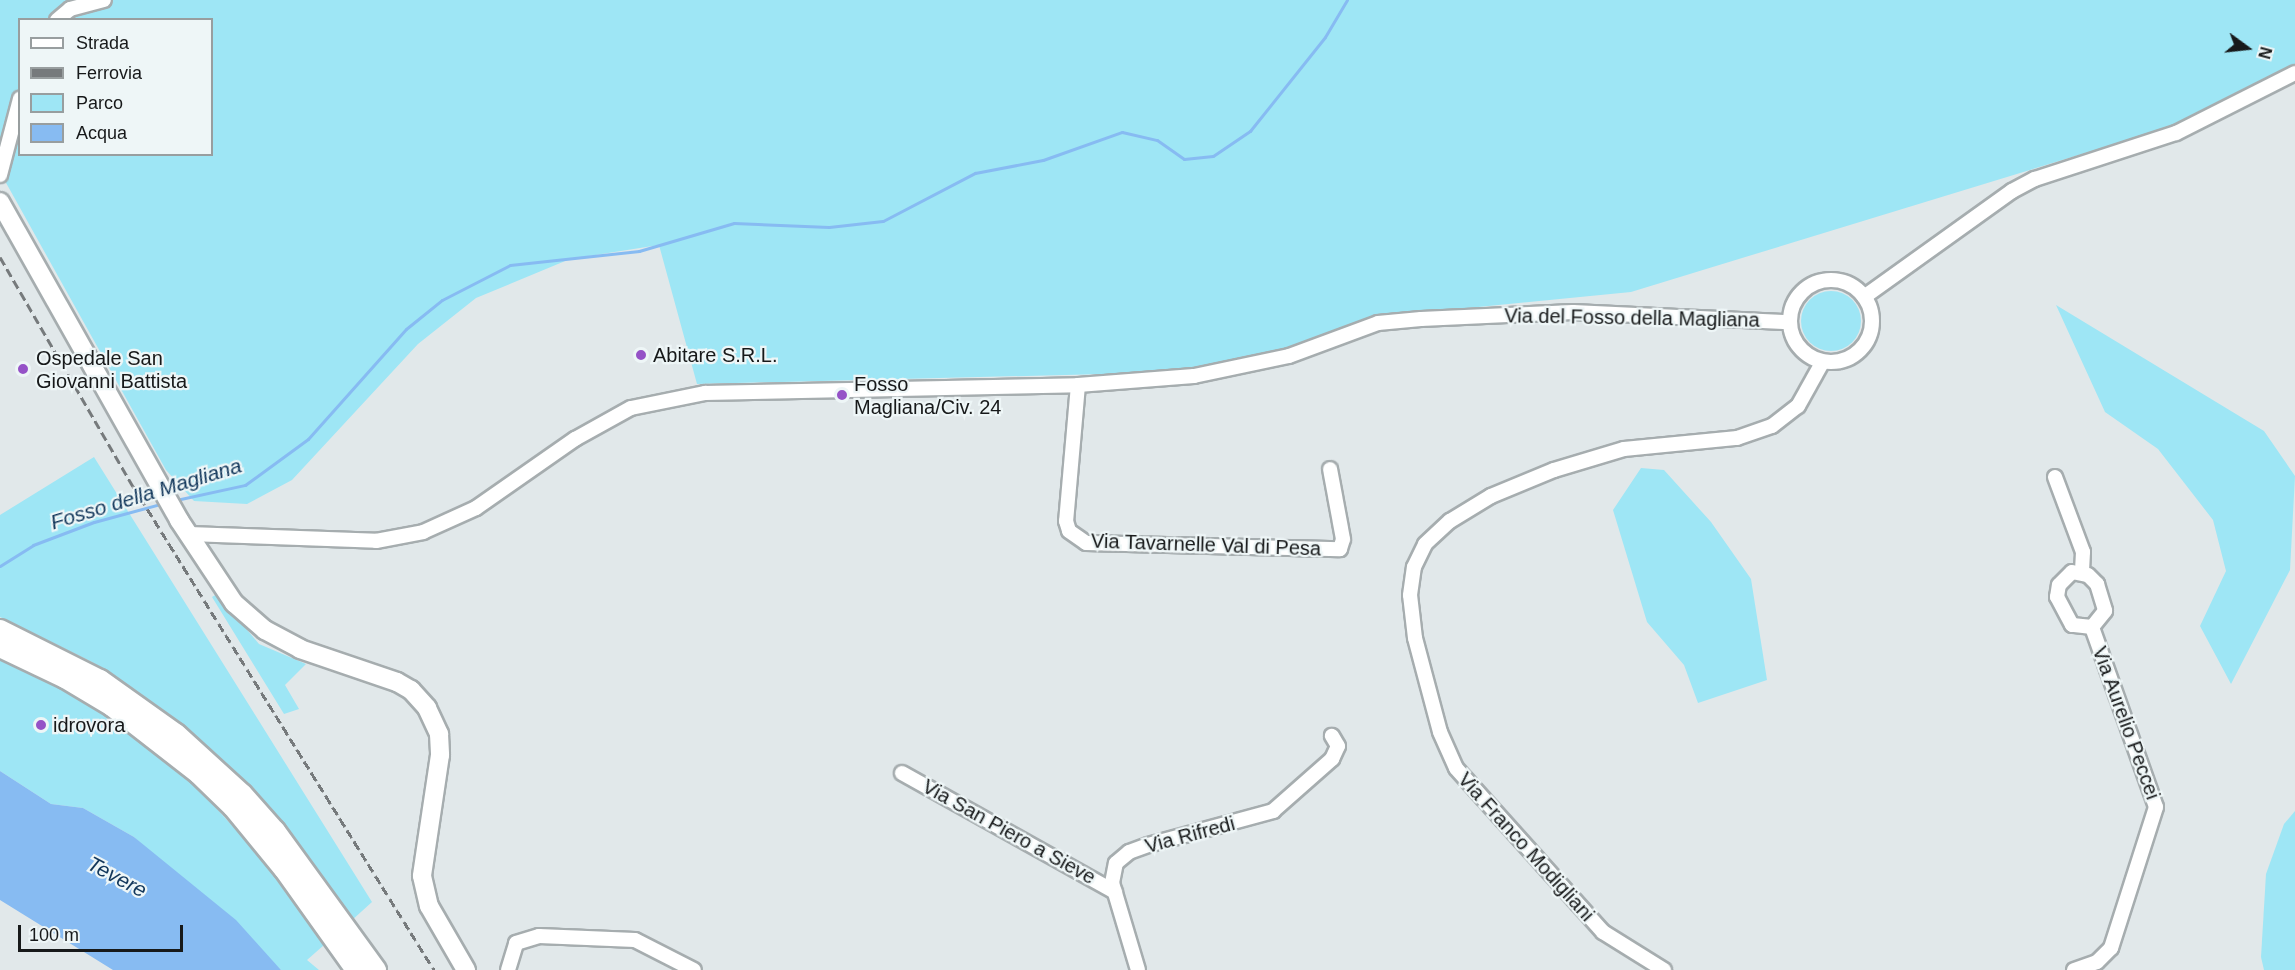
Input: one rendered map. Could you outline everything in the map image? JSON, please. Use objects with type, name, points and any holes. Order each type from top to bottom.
[{"type":"highway","points":[[0,630],[64,659],[126,706],[199,774],[232,807],[284,869],[356,970]]},
{"type":"highway","points":[[0,646],[126,706],[176,734],[242,794],[275,831],[376,970]]},
{"type":"main road","points":[[0,202],[156,479],[221,587],[260,626],[310,653],[404,686],[427,708],[439,734],[440,755],[422,876],[433,913],[466,970]]},
{"type":"street","points":[[59,18],[70,9],[104,0]]},
{"type":"street","points":[[1864,297],[2027,183],[2176,133],[2295,73]]},
{"type":"street","points":[[0,175],[18,104]]},
{"type":"street","points":[[0,129],[14,115]]},
{"type":"street","points":[[1842,281],[1864,297],[1872,325],[1861,349],[1850,357],[1823,361],[1800,349],[1790,322],[1797,297],[1817,282],[1842,281]]},
{"type":"street","name":"Via del Fosso della Magliana","points":[[184,527],[376,541],[423,532],[476,508],[604,422],[631,408],[669,398],[705,393],[1078,385],[1220,373],[1289,356],[1378,323],[1421,319],[1564,312],[1790,322]]},
{"type":"street","name":"Via Franco Modigliani","points":[[1664,970],[1603,932],[1456,768],[1440,732],[1415,639],[1410,595],[1414,567],[1425,544],[1442,527],[1483,500],[1536,477],[1616,450],[1737,438],[1772,426],[1798,406],[1823,361]]},
{"type":"street","name":"Via Tavarnelle Val di Pesa","points":[[1078,385],[1065,520],[1069,531],[1086,543],[1340,549],[1343,539],[1330,469]]},
{"type":"street","points":[[2055,477],[2083,552],[2082,573]]},
{"type":"street","points":[[2082,573],[2097,584],[2105,606],[2102,618],[2092,627],[2079,628],[2067,620],[2057,597],[2059,585],[2067,575],[2082,573]]},
{"type":"street","name":"Via Aurelio Peccei","points":[[2074,970],[2097,962],[2111,948],[2156,807],[2092,627]]},
{"type":"street","name":"Via Rifredi","points":[[1138,970],[1115,892],[1113,869],[1129,852],[1273,811],[1336,753],[1338,746],[1332,736]]},
{"type":"street","name":"Via San Piero a Sieve","points":[[902,773],[1115,892]]},
{"type":"street","points":[[508,970],[516,943],[539,936],[630,939],[650,945],[694,970]]},
{"type":"green space","points":[[0,0],[2295,0],[2295,65],[2180,124],[1631,292],[1398,315],[1234,367],[1184,372],[697,384],[659,245],[570,259],[476,298],[418,344],[292,480],[247,504],[194,501],[166,470],[0,172]]},
{"type":"green space","points":[[1831,291],[1848,296],[1856,304],[1861,321],[1856,338],[1848,346],[1831,351],[1814,346],[1806,338],[1801,321],[1806,304],[1814,296]]},
{"type":"green space","points":[[2056,305],[2264,431],[2295,476],[2290,570],[2231,684],[2200,626],[2226,571],[2213,520],[2158,449],[2105,412]]},
{"type":"green space","points":[[94,457],[372,902],[351,921],[296,844],[242,781],[185,727],[92,662],[0,617],[0,515]]},
{"type":"green space","points":[[1641,468],[1664,470],[1711,522],[1751,579],[1767,680],[1698,703],[1684,665],[1647,622],[1613,510]]},
{"type":"green space","points":[[217,594],[259,644],[306,664],[285,685],[299,709],[284,714],[212,597]]},
{"type":"green space","points":[[0,656],[102,712],[151,747],[198,788],[257,853],[324,945],[307,960],[319,970],[281,970],[134,837],[83,808],[51,804],[0,771]]},
{"type":"green space","points":[[2295,811],[2295,970],[2264,970],[2261,957],[2266,874],[2284,824]]},
{"type":"water","name":"Tevere","points":[[0,771],[51,804],[83,808],[134,837],[236,920],[281,970],[113,970],[0,900]]},
{"type":"waterway","name":"Fosso della Magliana","points":[[176,500],[245,485],[308,439],[406,329],[442,300],[510,265],[639,251],[734,223],[829,227],[883,221],[975,173],[1043,160],[1122,132],[1157,140],[1184,159],[1213,156],[1250,131],[1325,37],[1347,0]]},
{"type":"waterway","name":"Fosso della Magliana","points":[[0,566],[33,545],[94,522],[164,503]]},
{"type":"railway","points":[[0,257],[133,486],[434,970]]},
{"type":"place","name":"Abitare S.R.L.","points":[[641,355]]},
{"type":"place","name":"Ospedale San Giovanni Battista","points":[[23,369]]},
{"type":"place","name":"Fosso Magliana/Civ. 24","points":[[842,395]]},
{"type":"place","name":"idrovora","points":[[41,725]]}]
